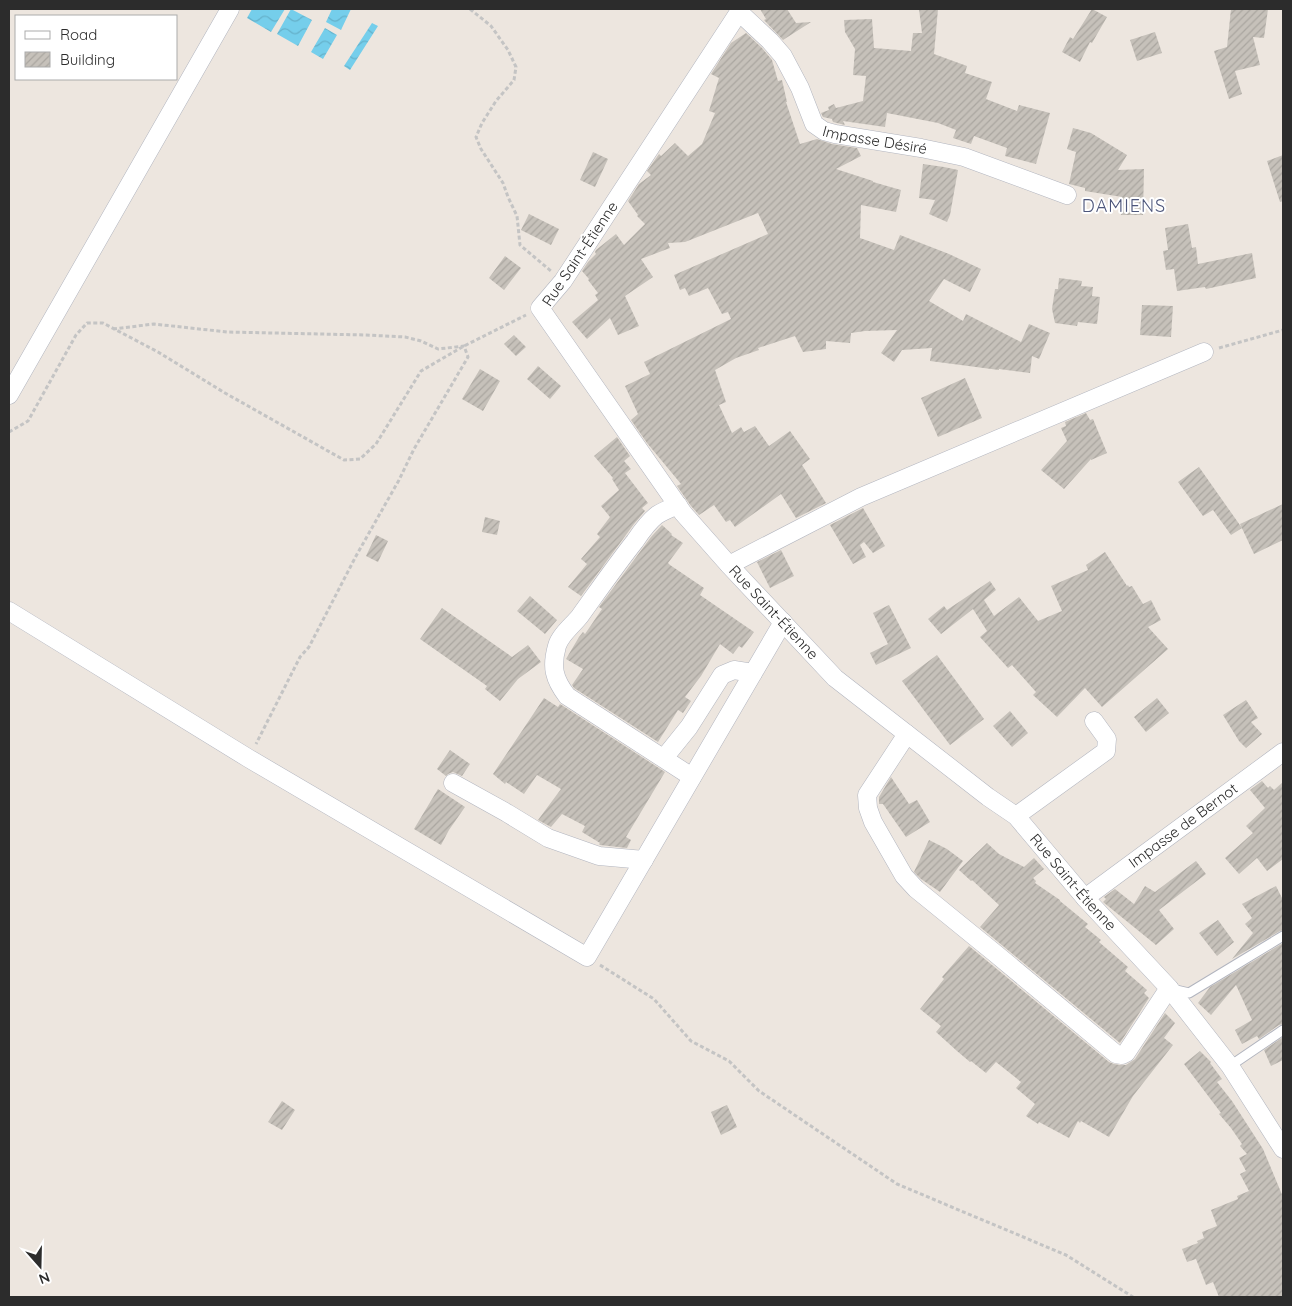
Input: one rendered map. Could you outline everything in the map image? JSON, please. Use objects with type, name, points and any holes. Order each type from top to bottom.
[{"type":"street","points":[[9,396],[230,9]]},
{"type":"street","name":"Rue Saint-Étienne","points":[[740,10],[563,281],[540,308],[678,505],[729,565],[835,678],[988,797],[1016,816],[1085,898],[1168,988],[1230,1066],[1283,1149]]},
{"type":"street","name":"Impasse Désiré","points":[[740,10],[783,56],[800,88],[814,124],[824,130],[835,134],[964,157],[1067,195]]},
{"type":"street","points":[[729,565],[861,497],[1204,352]]},
{"type":"street","points":[[678,505],[658,514],[649,523],[579,618],[557,644],[554,674],[559,686],[567,696],[692,777]]},
{"type":"street","points":[[9,611],[248,758],[587,957],[782,622]]},
{"type":"street","points":[[664,758],[689,727],[722,676],[734,670],[753,673]]},
{"type":"street","points":[[1016,816],[1106,751],[1107,739],[1094,721]]},
{"type":"street","points":[[906,734],[867,796],[868,808],[873,822],[904,876],[916,889],[1116,1054],[1122,1055],[1126,1053],[1168,988]]},
{"type":"street","name":"Impasse de Bernot","points":[[1085,898],[1283,752]]},
{"type":"street","points":[[453,783],[548,838],[599,856],[644,860]]},
{"type":"lane","points":[[1168,988],[1189,993],[1283,936]]},
{"type":"lane","points":[[1230,1066],[1283,1030]]},
{"type":"path","points":[[470,9],[491,26],[508,50],[516,67],[514,80],[496,101],[482,123],[476,137],[481,149],[503,183],[517,216],[520,245],[563,281]]},
{"type":"path","points":[[9,432],[28,421],[76,335],[87,323],[103,323],[158,352],[224,393],[344,460],[360,459],[376,444],[421,371],[464,346],[540,308]]},
{"type":"path","points":[[113,329],[154,324],[227,332],[405,337],[421,341],[438,349],[464,346]]},
{"type":"path","points":[[1204,352],[1283,330]]},
{"type":"path","points":[[248,758],[300,657],[309,647],[414,449],[468,357],[464,346]]},
{"type":"path","points":[[587,957],[654,999],[691,1041],[729,1061],[759,1091],[897,1184],[1066,1255],[1133,1297]]},
{"type":"water","points":[[252,9],[285,9],[271,32],[247,18]]},
{"type":"water","points":[[291,9],[312,20],[298,46],[277,34]]},
{"type":"water","points":[[332,9],[351,9],[341,30],[326,22]]},
{"type":"water","points":[[372,23],[378,26],[350,70],[344,66]]},
{"type":"water","points":[[325,28],[337,35],[323,59],[311,52]]},
{"type":"building","points":[[760,9],[787,9],[796,23],[811,22],[783,40],[764,20],[766,19]]},
{"type":"building","points":[[919,9],[938,9],[934,54],[967,66],[965,73],[992,82],[986,99],[1017,111],[1019,105],[1050,113],[1036,164],[1005,156],[1007,148],[974,136],[971,144],[953,138],[956,130],[938,123],[887,113],[885,127],[843,121],[845,125],[823,117],[821,113],[829,110],[828,107],[834,104],[836,108],[863,101],[866,76],[853,75],[855,49],[845,32],[844,20],[872,19],[874,48],[911,51],[913,33],[922,33]]},
{"type":"building","points":[[1092,9],[1107,17],[1092,43],[1090,42],[1080,62],[1062,52],[1070,37],[1073,39]]},
{"type":"building","points":[[1231,9],[1268,9],[1264,38],[1253,37],[1260,65],[1235,71],[1242,94],[1229,99],[1214,51],[1227,47]]},
{"type":"building","points":[[1155,32],[1162,53],[1137,61],[1130,40]]},
{"type":"building","points":[[746,33],[772,60],[778,81],[782,80],[786,102],[800,144],[817,139],[832,144],[857,148],[861,156],[836,169],[901,190],[896,212],[861,205],[860,238],[894,250],[900,235],[981,269],[970,292],[944,279],[929,301],[963,321],[966,314],[1021,342],[1029,324],[1050,333],[1039,359],[1032,356],[1030,373],[930,361],[932,348],[902,350],[894,362],[881,353],[897,330],[851,333],[850,343],[826,341],[826,349],[803,352],[795,336],[758,348],[759,350],[736,358],[715,370],[726,402],[719,405],[732,433],[741,427],[744,432],[755,426],[769,446],[790,431],[810,459],[802,465],[826,503],[796,518],[781,494],[735,527],[730,520],[726,522],[714,505],[699,515],[691,506],[677,486],[681,484],[647,443],[631,420],[638,414],[625,386],[650,374],[644,362],[731,319],[728,312],[722,314],[708,288],[689,296],[685,288],[680,290],[674,275],[768,234],[758,213],[685,242],[668,243],[670,248],[641,259],[653,277],[625,296],[639,326],[618,335],[610,318],[587,339],[572,322],[598,300],[595,295],[598,293],[582,271],[596,254],[596,250],[616,234],[624,245],[645,224],[637,216],[628,201],[639,184],[651,175],[647,171],[659,154],[661,156],[675,143],[688,156],[702,144],[715,113],[709,111],[719,78],[711,74],[731,43]]},
{"type":"building","points":[[1073,128],[1091,133],[1127,155],[1118,170],[1144,169],[1143,215],[1121,215],[1122,197],[1085,191],[1085,188],[1069,184],[1076,152],[1067,149]]},
{"type":"building","points":[[593,152],[608,159],[595,187],[580,180]]},
{"type":"building","points":[[1283,155],[1283,201],[1280,202],[1267,161]]},
{"type":"building","points":[[923,164],[958,170],[947,222],[929,214],[935,200],[919,198]]},
{"type":"building","points":[[529,214],[559,229],[551,245],[521,230]]},
{"type":"building","points":[[1188,224],[1192,248],[1196,247],[1198,264],[1252,253],[1256,278],[1206,289],[1205,287],[1177,291],[1174,269],[1166,270],[1163,251],[1168,250],[1165,228]]},
{"type":"building","points":[[505,256],[521,268],[504,290],[489,278]]},
{"type":"building","points":[[1059,278],[1082,281],[1081,286],[1093,287],[1092,296],[1100,297],[1097,324],[1078,322],[1077,326],[1055,323],[1052,309]]},
{"type":"building","points":[[1142,305],[1173,306],[1171,337],[1140,335]]},
{"type":"building","points":[[514,335],[526,347],[516,356],[504,344]]},
{"type":"building","points":[[538,366],[561,386],[550,399],[527,379]]},
{"type":"building","points":[[480,369],[500,381],[483,411],[462,399]]},
{"type":"building","points":[[965,378],[982,418],[938,437],[921,398]]},
{"type":"building","points":[[1086,413],[1090,420],[1093,419],[1107,453],[1091,459],[1064,489],[1041,470],[1067,441],[1061,428],[1066,426],[1065,422]]},
{"type":"building","points":[[617,437],[630,456],[624,461],[631,469],[625,473],[648,503],[642,508],[645,511],[581,596],[568,587],[587,564],[581,559],[600,537],[597,534],[610,517],[601,506],[619,490],[613,478],[594,456]]},
{"type":"building","points":[[1199,467],[1242,528],[1231,535],[1213,510],[1203,516],[1178,482]]},
{"type":"building","points":[[1283,504],[1283,540],[1254,554],[1240,524]]},
{"type":"building","points":[[863,508],[885,546],[873,553],[864,542],[860,545],[866,557],[853,564],[830,525]]},
{"type":"building","points":[[485,517],[500,521],[497,535],[482,532]]},
{"type":"building","points":[[662,525],[671,535],[683,543],[668,563],[704,588],[700,595],[754,632],[742,648],[739,646],[733,654],[720,644],[701,676],[685,697],[691,701],[683,713],[678,710],[658,742],[574,688],[572,685],[583,669],[566,659],[579,637],[583,632],[585,634],[602,609],[599,607]]},
{"type":"building","points":[[376,535],[388,541],[378,562],[366,556]]},
{"type":"building","points":[[781,550],[794,576],[770,588],[757,562]]},
{"type":"building","points":[[1105,552],[1127,586],[1132,586],[1143,604],[1151,600],[1161,620],[1148,627],[1168,649],[1102,707],[1085,688],[1057,717],[1033,695],[1036,692],[1012,665],[1008,668],[980,637],[987,631],[973,609],[941,634],[928,619],[944,606],[947,610],[990,581],[996,590],[984,600],[994,616],[1019,597],[1038,621],[1062,611],[1051,586],[1088,570],[1086,565]]},
{"type":"building","points":[[530,596],[557,620],[545,634],[517,611]]},
{"type":"building","points":[[889,605],[911,648],[876,665],[870,653],[888,644],[873,613]]},
{"type":"building","points":[[442,608],[512,657],[528,645],[541,662],[518,679],[500,701],[485,689],[487,686],[420,639]]},
{"type":"building","points":[[937,655],[984,719],[950,745],[902,681]]},
{"type":"building","points":[[544,698],[558,707],[560,704],[665,772],[626,837],[631,840],[627,848],[600,845],[600,843],[582,832],[585,826],[562,814],[551,827],[538,820],[561,789],[537,775],[524,794],[506,782],[505,784],[493,774]]},
{"type":"building","points":[[1157,698],[1169,713],[1146,732],[1134,717]]},
{"type":"building","points":[[1246,700],[1258,718],[1251,722],[1262,734],[1246,748],[1239,741],[1223,715]]},
{"type":"building","points":[[1010,711],[1028,733],[1012,747],[993,726]]},
{"type":"building","points":[[450,750],[470,764],[462,776],[453,772],[446,776],[437,769]]},
{"type":"building","points":[[891,777],[909,804],[917,800],[930,822],[906,837],[883,804],[879,804],[879,797]]},
{"type":"building","points":[[1262,781],[1268,788],[1270,786],[1274,790],[1283,782],[1283,859],[1267,871],[1257,858],[1239,874],[1225,858],[1253,833],[1246,826],[1265,808],[1250,790]]},
{"type":"building","points":[[438,789],[465,807],[441,845],[414,829]]},
{"type":"building","points":[[929,840],[947,849],[963,861],[940,892],[914,872]]},
{"type":"building","points":[[987,843],[999,854],[1024,867],[1034,858],[1044,869],[1033,878],[1036,881],[1035,883],[1060,900],[1088,924],[1085,927],[1128,967],[1125,971],[1147,990],[1144,993],[1149,998],[1120,1043],[980,927],[999,905],[959,870]]},
{"type":"building","points":[[1196,861],[1206,874],[1159,910],[1174,929],[1156,945],[1103,902],[1106,899],[1104,897],[1115,889],[1134,904],[1145,886],[1155,892]]},
{"type":"building","points":[[1276,886],[1283,900],[1283,930],[1232,959],[1253,933],[1245,924],[1252,918],[1242,904]]},
{"type":"building","points":[[1218,920],[1234,942],[1217,956],[1199,933]]},
{"type":"building","points":[[1283,943],[1283,1024],[1259,1039],[1257,1036],[1242,1044],[1235,1030],[1252,1020],[1236,985],[1211,1015],[1198,1003],[1210,987]]},
{"type":"building","points":[[969,946],[1109,1062],[1114,1064],[1126,1065],[1135,1059],[1165,1013],[1175,1023],[1164,1038],[1173,1045],[1133,1096],[1109,1137],[1081,1121],[1080,1123],[1078,1121],[1069,1138],[1039,1122],[1038,1124],[1026,1116],[1035,1104],[1016,1088],[1021,1082],[996,1062],[986,1073],[970,1062],[936,1032],[941,1026],[920,1009],[944,979],[942,977]]},
{"type":"building","points":[[1283,1037],[1283,1060],[1271,1066],[1264,1050]]},
{"type":"building","points":[[1200,1051],[1211,1062],[1222,1079],[1217,1082],[1232,1101],[1263,1149],[1283,1197],[1283,1297],[1219,1297],[1213,1282],[1206,1285],[1196,1259],[1187,1262],[1182,1249],[1198,1243],[1197,1241],[1204,1238],[1202,1232],[1217,1226],[1211,1210],[1238,1199],[1237,1196],[1249,1191],[1240,1174],[1246,1171],[1239,1158],[1247,1154],[1240,1146],[1242,1144],[1184,1064]]},
{"type":"building","points":[[282,1101],[295,1110],[282,1130],[268,1122]]},
{"type":"building","points":[[727,1105],[737,1127],[721,1135],[711,1112]]},
{"type":"district","name":"DAMIENS","points":[[1124,206]]}]
